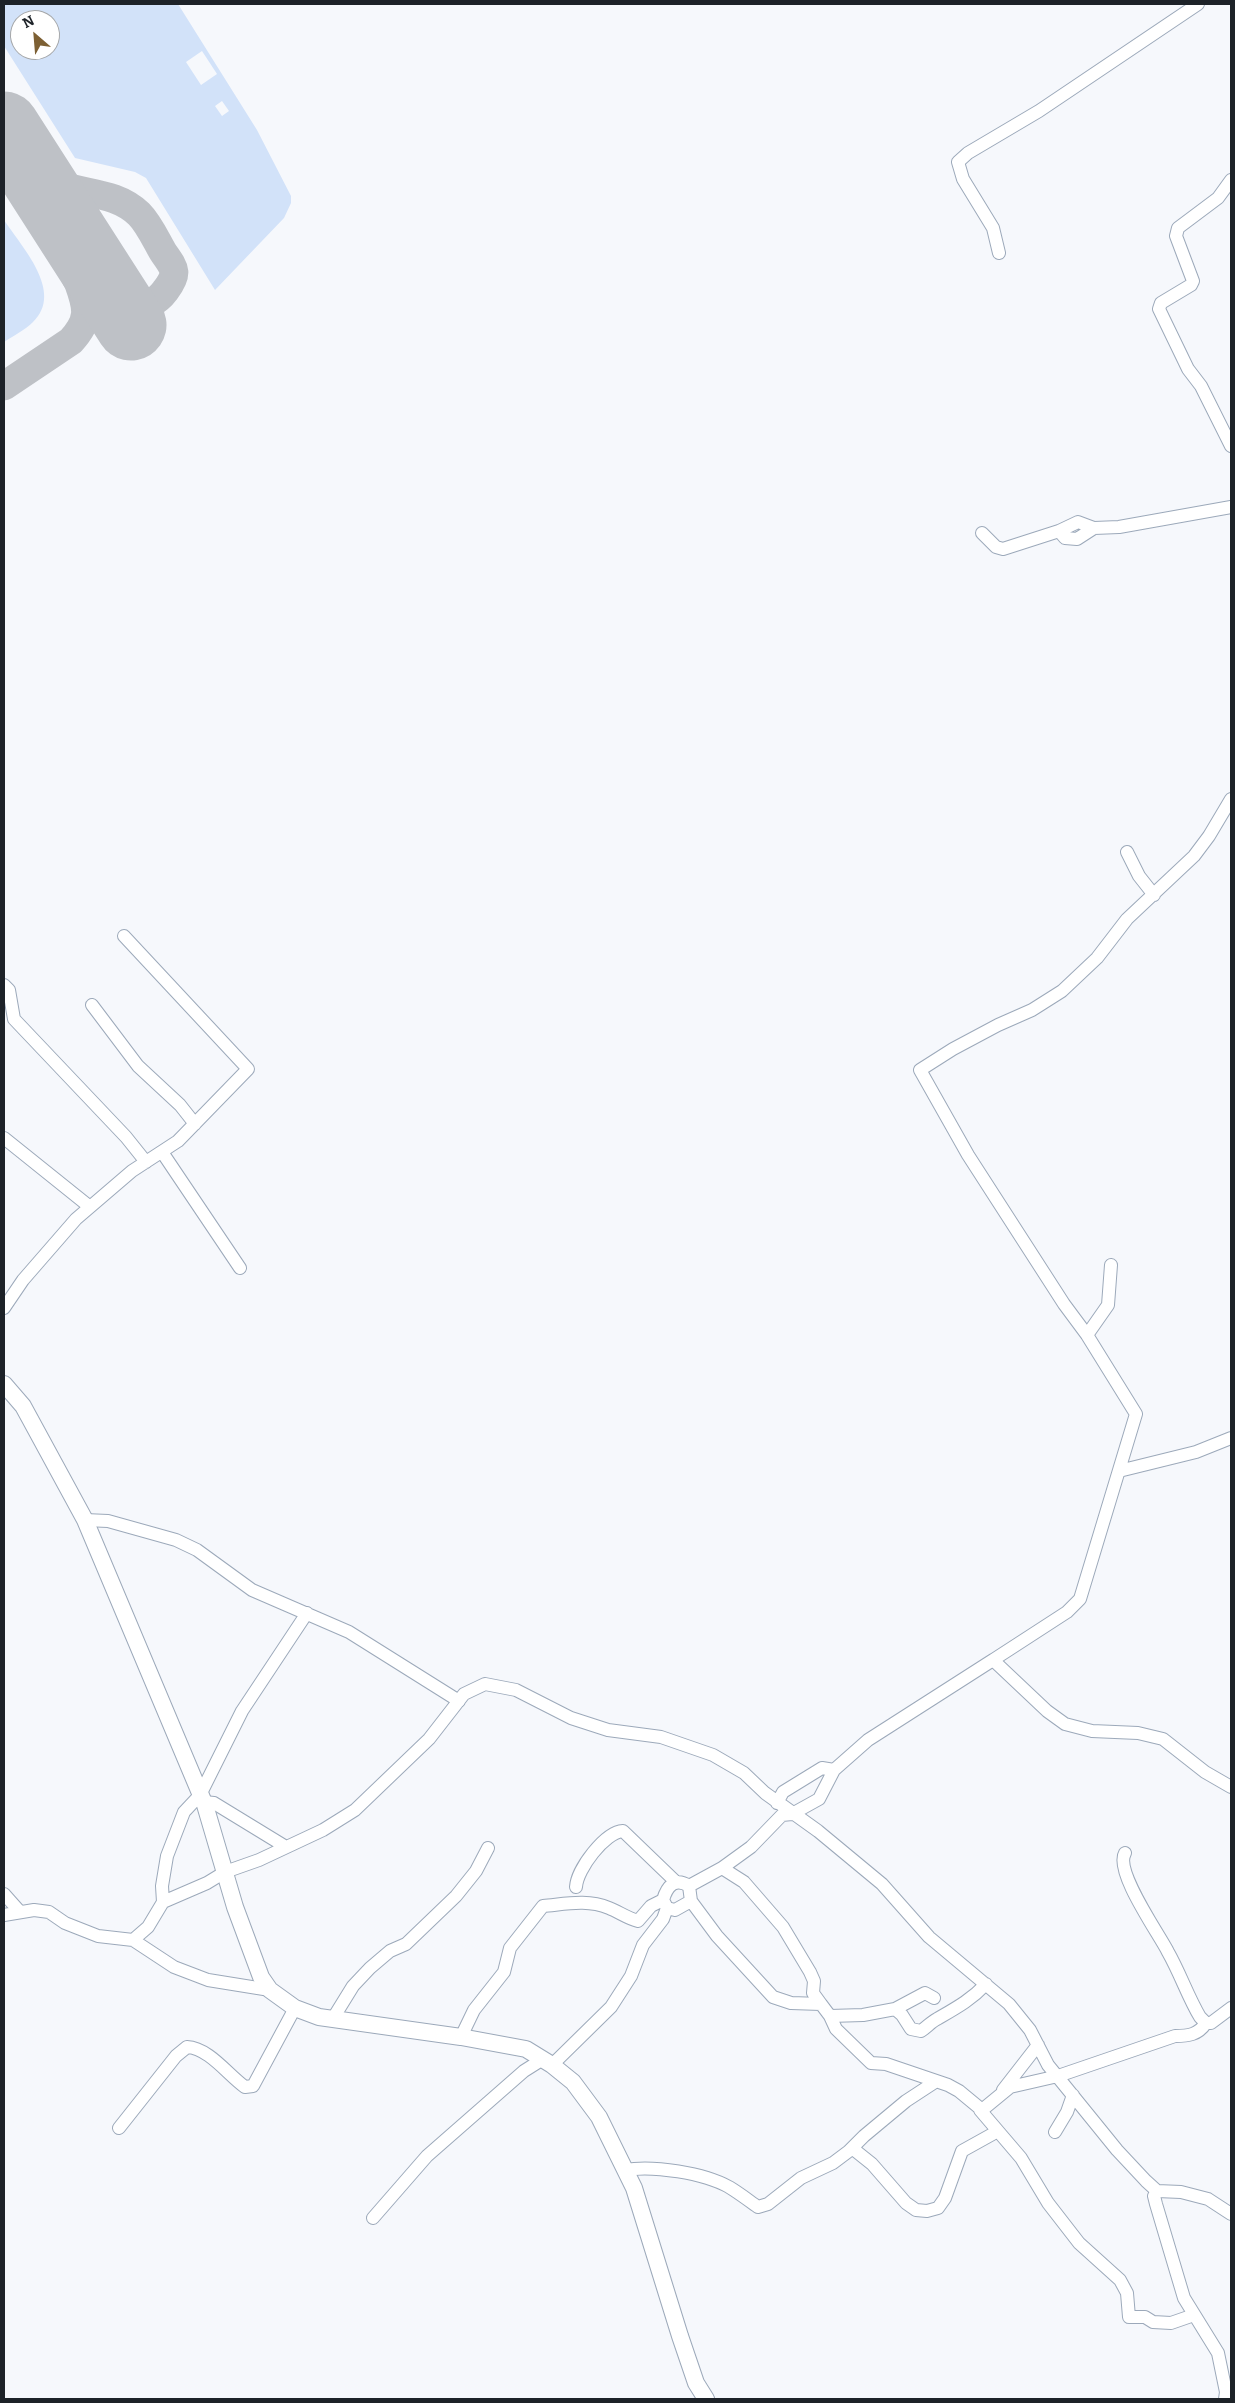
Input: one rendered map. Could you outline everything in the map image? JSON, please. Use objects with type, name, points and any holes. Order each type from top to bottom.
[{"type":"street","points":[[999,254],[993,228],[963,179],[958,162],[968,153],[1048,106],[1198,4]]},
{"type":"street","points":[[1231,180],[1218,198],[1178,228],[1176,236],[1193,281],[1191,285],[1161,303],[1159,309],[1188,369],[1201,386],[1231,446]]},
{"type":"street","points":[[982,533],[996,547],[1003,549],[1059,530],[1066,538],[1077,539],[1094,528],[1119,527],[1231,507]]},
{"type":"street","points":[[690,1886],[722,1868],[751,1846],[782,1815],[792,1814],[819,1799],[834,1770],[868,1740],[1067,1612],[1080,1599],[1136,1414],[1087,1335],[1064,1304],[968,1155],[920,1070],[953,1049],[1032,1010],[1062,991],[1096,958],[1127,919],[1194,856],[1209,836],[1231,799]]},
{"type":"street","points":[[1127,852],[1139,876],[1154,894]]},
{"type":"street","points":[[4,1308],[23,1280],[76,1219],[132,1170],[178,1142],[248,1069],[124,936]]},
{"type":"street","points":[[4,985],[9,990],[14,1019],[126,1137],[146,1162]]},
{"type":"street","points":[[92,1005],[138,1066],[180,1105],[195,1124]]},
{"type":"street","points":[[4,1138],[90,1207]]},
{"type":"street","points":[[162,1152],[240,1268]]},
{"type":"street","points":[[1087,1335],[1099,1321],[1108,1305],[1111,1265]]},
{"type":"street","points":[[4,1384],[23,1406],[85,1520],[202,1798],[235,1907],[262,1977],[270,1990],[295,2008],[332,2020],[461,2036],[526,2049],[548,2062],[572,2082],[599,2117],[634,2188],[696,2383],[706,2399]]},
{"type":"street","points":[[1119,1471],[1196,1452],[1231,1438]]},
{"type":"street","points":[[85,1520],[108,1521],[176,1540],[197,1550],[252,1590],[348,1632],[459,1701]]},
{"type":"street","points":[[133,1940],[148,1927],[163,1902],[162,1886],[167,1856],[184,1812],[202,1798],[242,1711],[307,1613]]},
{"type":"street","points":[[993,1660],[1033,1695],[1047,1711],[1065,1724],[1092,1731],[1138,1733],[1163,1739],[1205,1772],[1231,1787]]},
{"type":"street","points":[[163,1902],[207,1883],[225,1872],[259,1860],[355,1810],[390,1779],[429,1739],[464,1694],[485,1684],[516,1690],[571,1718],[608,1730],[661,1737],[713,1755],[744,1773],[777,1803],[818,1831],[882,1884],[929,1937],[1009,2004],[1030,2030],[1048,2065],[1117,2150],[1157,2190],[1181,2192],[1208,2199],[1231,2214]]},
{"type":"street","points":[[777,1803],[783,1792],[822,1768],[834,1770]]},
{"type":"street","points":[[202,1798],[286,1847]]},
{"type":"street","points":[[564,1902],[566,1894],[576,1887],[580,1873],[597,1848],[617,1832],[623,1831],[636,1842],[676,1882]]},
{"type":"street","points":[[332,2020],[353,1986],[370,1968],[390,1951],[406,1944],[456,1896],[476,1871],[488,1848]]},
{"type":"street","points":[[1125,1853],[1123,1863],[1144,1912],[1167,1950],[1196,2010],[1206,2023]]},
{"type":"street","points":[[722,1868],[737,1876],[751,1889],[783,1927],[810,1972],[814,1981],[813,1993],[830,2016],[836,2029],[871,2063],[886,2064],[959,2091],[980,2110],[1021,2158],[1048,2203],[1078,2243],[1120,2280],[1127,2293],[1130,2317],[1145,2317],[1153,2322],[1171,2323],[1194,2316]]},
{"type":"street","points":[[373,2218],[427,2156],[511,2082],[548,2062],[611,2008],[631,1976],[643,1945],[663,1919],[665,1890],[676,1882],[682,1882],[690,1886]]},
{"type":"street","points":[[690,1886],[691,1901],[717,1936],[736,1954],[773,1997],[791,2003],[821,2004]]},
{"type":"street","points":[[576,1887],[586,1902]]},
{"type":"street","points":[[4,1894],[20,1912]]},
{"type":"street","points":[[461,2036],[478,2003],[499,1982],[504,1972],[510,1948],[522,1930],[543,1906],[564,1902],[586,1902],[611,1908],[621,1915],[638,1921],[651,1906],[665,1904],[674,1910],[691,1901]]},
{"type":"street","points":[[4,1915],[34,1910],[49,1912],[65,1922],[98,1936],[133,1940],[174,1967],[200,1977],[270,1990]]},
{"type":"street","points":[[895,2009],[902,2015],[911,2029],[921,2030],[934,2020],[962,2006],[976,1996],[986,1984]]},
{"type":"street","points":[[830,2016],[863,2015],[895,2009],[924,1993],[929,1993],[934,1998]]},
{"type":"street","points":[[118,2128],[176,2056],[187,2047],[203,2052],[245,2087],[253,2086],[295,2008]]},
{"type":"street","points":[[1206,2023],[1211,2023],[1231,2008]]},
{"type":"street","points":[[980,2110],[988,2107],[1010,2087],[1058,2076],[1175,2036],[1190,2036],[1202,2029],[1206,2023]]},
{"type":"street","points":[[1000,2095],[1038,2045]]},
{"type":"street","points":[[625,2170],[648,2168],[706,2178],[727,2186],[758,2206],[768,2204],[801,2178],[832,2163],[906,2101],[935,2082]]},
{"type":"street","points":[[1055,2132],[1062,2122],[1073,2095]]},
{"type":"street","points":[[852,2148],[872,2164],[906,2203],[916,2210],[927,2211],[938,2208],[945,2198],[962,2151],[998,2131]]},
{"type":"street","points":[[1157,2190],[1154,2196],[1173,2256],[1177,2279],[1184,2298],[1218,2353],[1226,2392],[1225,2399]]},
{"type":"shaded area","points":[[4,4],[178,4],[257,130],[291,196],[291,203],[284,218],[215,290],[146,178],[135,172],[75,158],[13,60],[60,60],[60,10],[10,10],[10,55],[4,46]],"holes":[[[202,51],[217,74],[201,85],[186,62]],[[222,101],[229,111],[222,116],[215,106]]]},
{"type":"shaded area","points":[[4,220],[37,270],[42,283],[44,297],[42,310],[33,322],[4,342]]},
{"type":"taxiway","points":[[27,163],[43,177],[54,183],[120,201],[139,214],[173,267],[174,275],[172,280],[162,295],[154,302],[144,306],[121,310],[104,305],[82,288],[77,280],[73,267],[69,227]]},
{"type":"taxiway","points":[[4,386],[71,341],[77,334],[82,327],[86,314],[79,284]]},
{"type":"runway","points":[[4,127],[131,325]]}]
